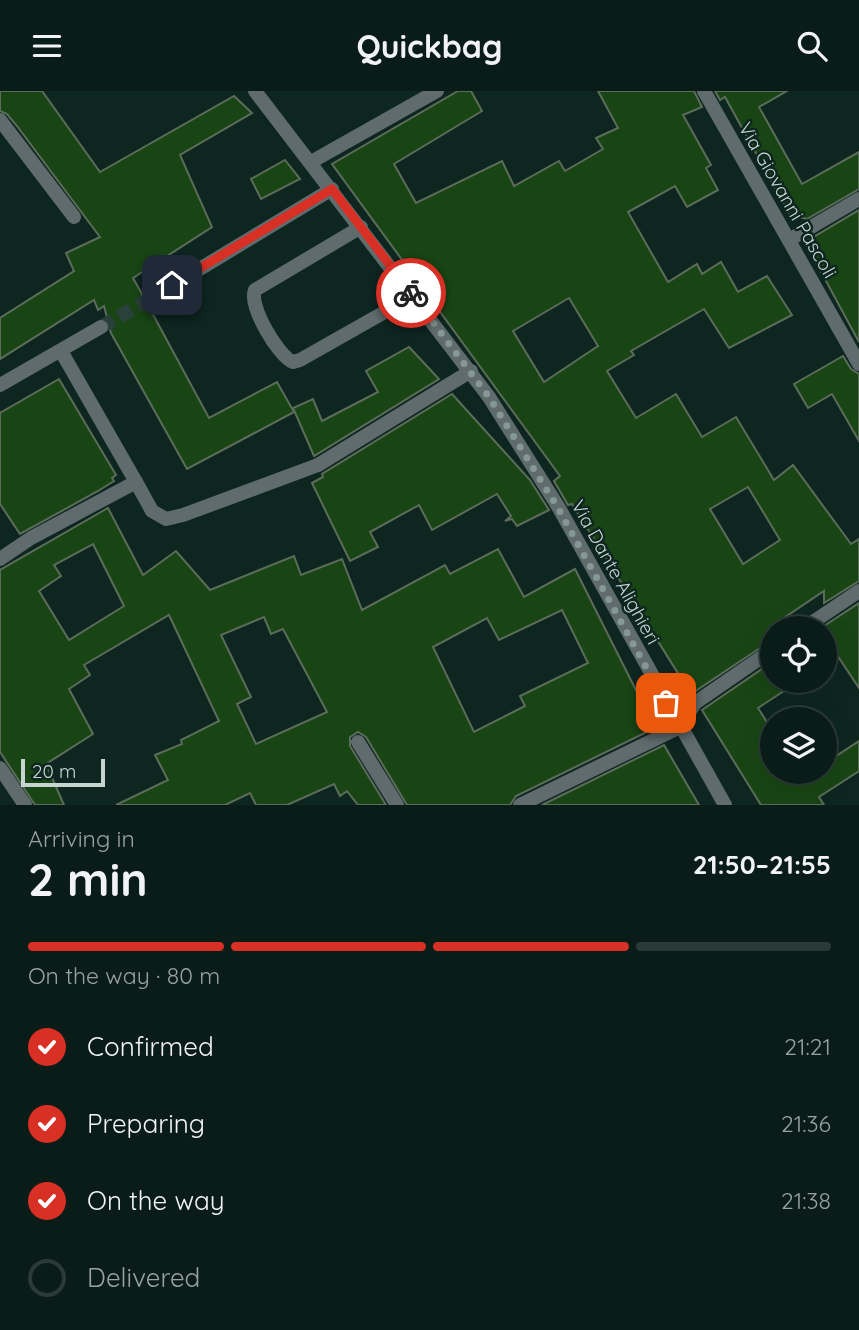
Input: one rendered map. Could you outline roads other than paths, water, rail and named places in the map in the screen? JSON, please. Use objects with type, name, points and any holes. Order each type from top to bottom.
[{"type":"street","name":"Via Dante Alighieri","points":[[255,91],[471,371],[558,508],[725,805]]},
{"type":"street","points":[[312,162],[437,91]]},
{"type":"street","name":"Via Giovanni Pascoli","points":[[704,91],[859,364]]},
{"type":"street","points":[[0,120],[74,217]]},
{"type":"street","points":[[150,299],[332,189]]},
{"type":"street","points":[[789,240],[859,199]]},
{"type":"street","points":[[361,227],[255,290],[253,305],[282,356],[293,362],[300,360],[413,296]]},
{"type":"street","points":[[0,384],[101,327]]},
{"type":"street","points":[[61,351],[152,510],[166,519],[318,465],[471,371]]},
{"type":"street","points":[[0,559],[31,538],[136,482]]},
{"type":"street","points":[[822,616],[859,591]]},
{"type":"street","points":[[520,805],[680,727],[695,703],[760,658]]},
{"type":"street","points":[[358,742],[397,805]]},
{"type":"street","points":[[0,768],[25,805]]},
{"type":"tunnel","points":[[101,327],[150,299]]}]
